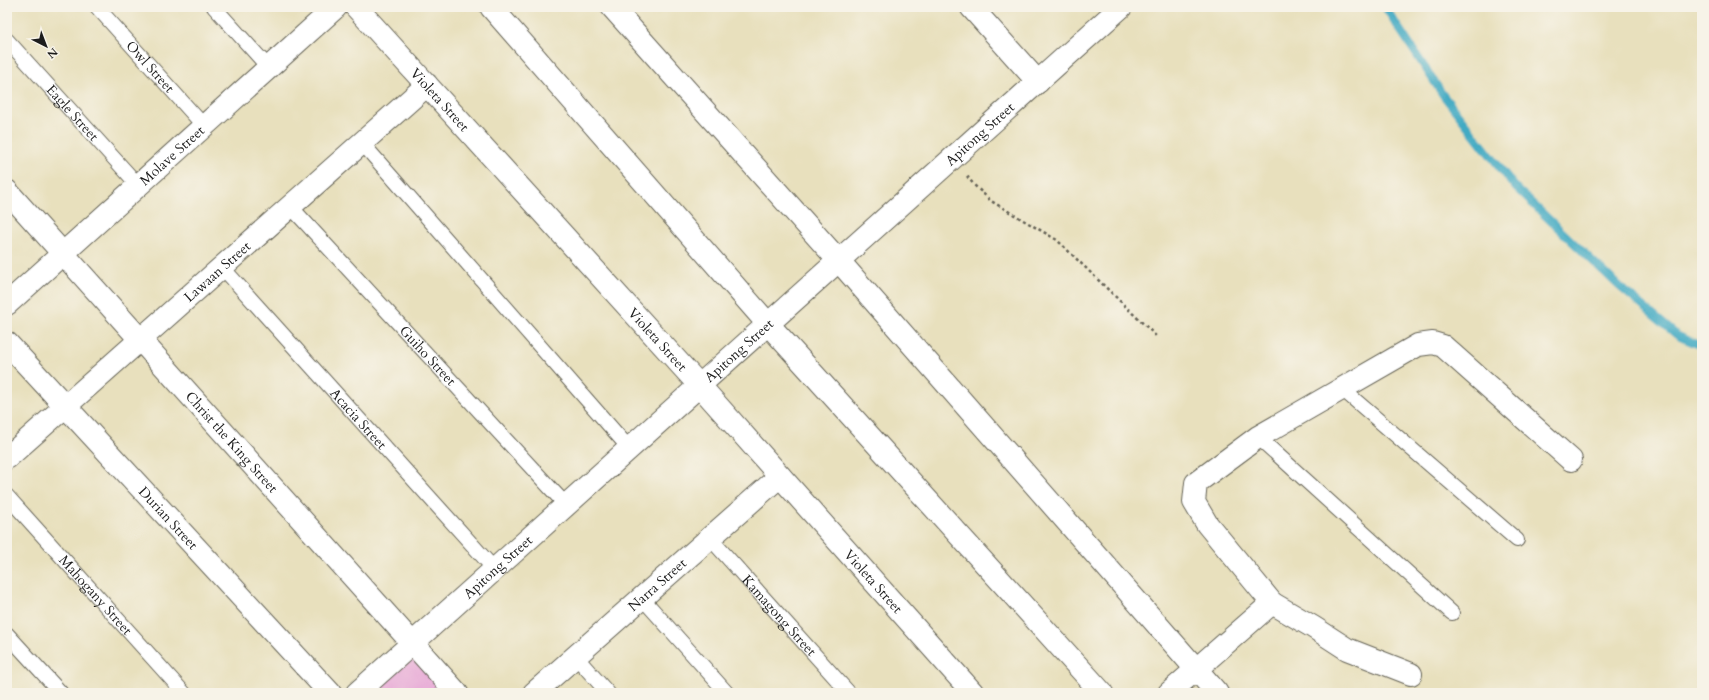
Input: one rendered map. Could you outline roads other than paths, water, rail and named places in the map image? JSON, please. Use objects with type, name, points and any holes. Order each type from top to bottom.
[{"type":"street","name":"Molave Street","points":[[7,304],[336,7]]},
{"type":"street","name":"Violeta Street","points":[[356,7],[700,386],[973,693]]},
{"type":"street","points":[[491,7],[768,324],[1102,693]]},
{"type":"street","points":[[612,7],[839,261],[1195,670],[1217,693]]},
{"type":"street","points":[[971,7],[1038,82]]},
{"type":"street","name":"Apitong Street","points":[[357,693],[1121,7]]},
{"type":"street","name":"Lawaan Street","points":[[7,458],[427,85]]},
{"type":"street","name":"Christ the King Street","points":[[7,191],[457,693]]},
{"type":"street","name":"Durian Street","points":[[7,343],[330,693]]},
{"type":"street","points":[[1411,674],[1347,649],[1314,627],[1272,603],[1207,524],[1194,502],[1196,483],[1258,437],[1418,345],[1433,343],[1443,346],[1570,460]]},
{"type":"street","name":"Narra Street","points":[[534,693],[780,476]]},
{"type":"street","points":[[1169,693],[1272,603]]},
{"type":"lane","name":"Owl Street","points":[[97,7],[204,126]]},
{"type":"lane","points":[[214,7],[269,68]]},
{"type":"lane","name":"Eagle Street","points":[[7,40],[138,185]]},
{"type":"lane","points":[[362,143],[629,448]]},
{"type":"lane","name":"Guiho Street","points":[[291,206],[566,505]]},
{"type":"lane","name":"Acacia Street","points":[[222,268],[495,570]]},
{"type":"lane","points":[[1341,388],[1516,540]]},
{"type":"lane","points":[[1258,437],[1452,612]]},
{"type":"lane","name":"Mahogany Street","points":[[7,496],[184,693]]},
{"type":"lane","name":"Kamagong Street","points":[[710,538],[849,693]]},
{"type":"lane","points":[[642,598],[727,693]]},
{"type":"lane","points":[[7,634],[61,693]]},
{"type":"lane","points":[[576,657],[608,693]]},
{"type":"waterway","points":[[1385,7],[1443,95],[1516,188],[1620,287],[1678,336],[1702,346]]}]
